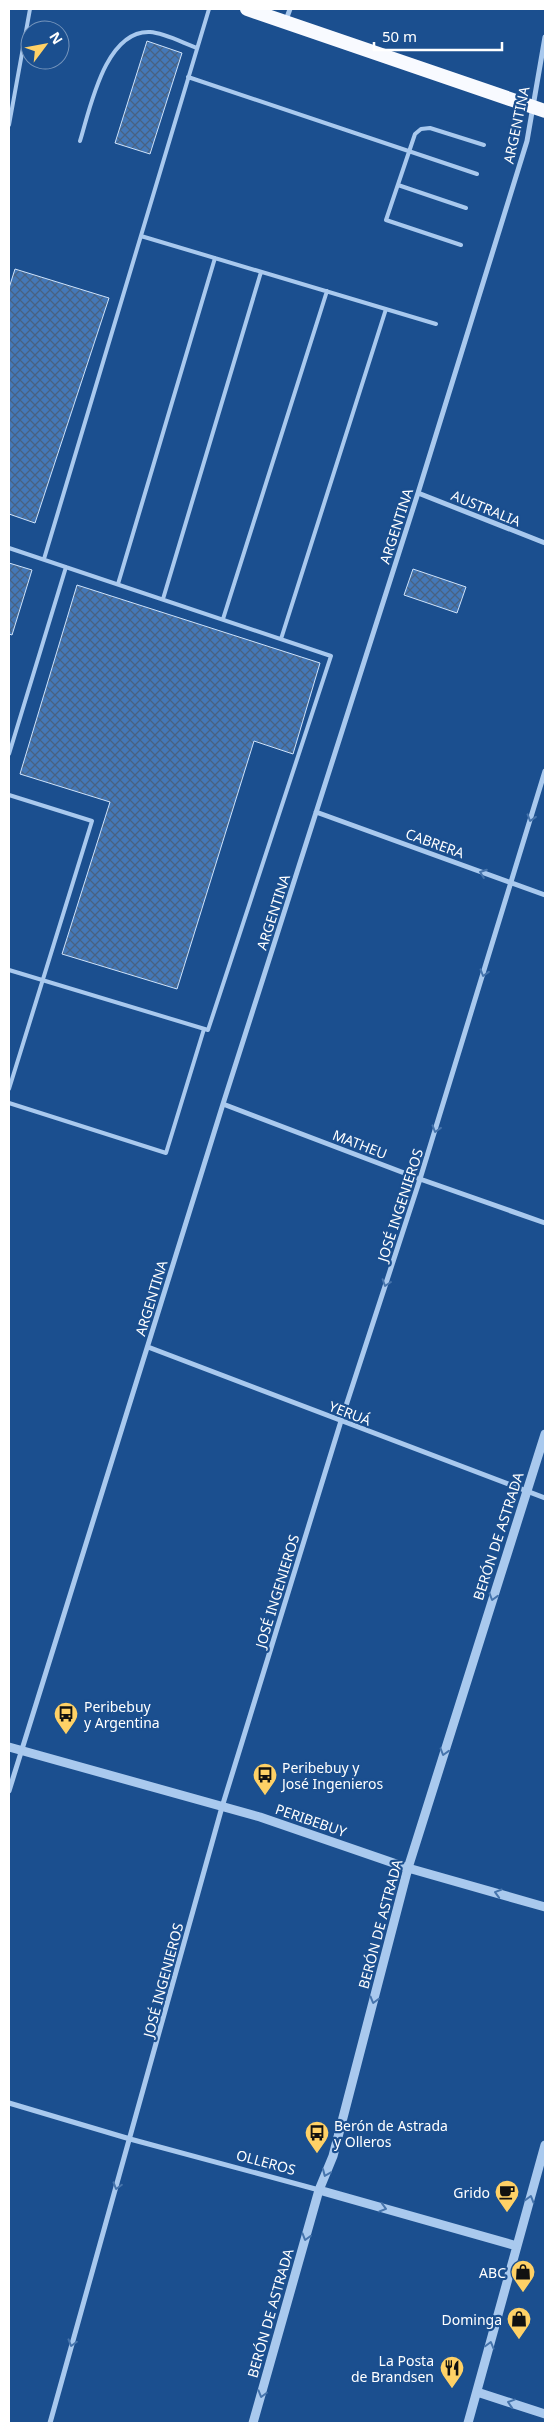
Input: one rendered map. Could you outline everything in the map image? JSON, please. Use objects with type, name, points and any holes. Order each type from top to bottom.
[{"type":"highway","points":[[248,9],[288,15],[539,109]]},
{"type":"street","name":"ARGENTINA","points":[[9,1791],[527,141],[539,109],[545,37]]},
{"type":"street","name":"AUSTRALIA","points":[[418,493],[545,543]]},
{"type":"street","name":"JOSÉ INGENIEROS","points":[[50,2423],[222,1807],[341,1421],[420,1179],[545,771]]},
{"type":"street","name":"CABRERA","points":[[316,812],[545,895]]},
{"type":"street","name":"MATHEU","points":[[224,1104],[420,1179],[545,1223]]},
{"type":"street","name":"YERUÁ","points":[[148,1347],[545,1498]]},
{"type":"street","name":"BERÓN DE ASTRADA","points":[[254,2423],[319,2190],[333,2156],[408,1868],[545,1434]]},
{"type":"street","name":"PERIBEBUY","points":[[9,1747],[222,1807],[408,1868],[545,1907]]},
{"type":"street","name":"OLLEROS","points":[[9,2103],[130,2139],[517,2246]]},
{"type":"street","points":[[468,2423],[545,2145]]},
{"type":"street","points":[[477,2392],[545,2414]]},
{"type":"lane","points":[[9,125],[30,9]]},
{"type":"lane","points":[[44,559],[209,9]]},
{"type":"lane","points":[[80,141],[102,69],[116,48],[137,34],[150,32],[197,48]]},
{"type":"lane","points":[[188,77],[477,174]]},
{"type":"lane","points":[[461,245],[386,220],[414,134],[421,129],[430,128],[484,145]]},
{"type":"lane","points":[[398,185],[466,208]]},
{"type":"lane","points":[[141,236],[436,324]]},
{"type":"lane","points":[[118,584],[215,258]]},
{"type":"lane","points":[[162,599],[261,272]]},
{"type":"lane","points":[[223,619],[327,291]]},
{"type":"lane","points":[[281,639],[386,309]]},
{"type":"lane","points":[[9,548],[332,656],[208,1030],[9,970]]},
{"type":"lane","points":[[9,754],[66,567]]},
{"type":"lane","points":[[9,795],[92,821],[9,1089]]},
{"type":"lane","points":[[9,1103],[166,1152],[204,1029]]},
{"type":"building","points":[[147,41],[182,53],[150,154],[115,143]]},
{"type":"building","points":[[15,269],[109,298],[35,523],[9,514],[9,288]]},
{"type":"building","points":[[9,563],[32,570],[12,635],[9,634]]},
{"type":"building","points":[[413,569],[466,587],[457,613],[404,595]]},
{"type":"building","points":[[77,585],[320,663],[293,754],[254,741],[177,989],[62,954],[110,802],[20,774]]},
{"type":"place","name":"Peribebuy y Argentina","points":[[66,1735]]},
{"type":"place","name":"Peribebuy y José Ingenieros","points":[[265,1796]]},
{"type":"place","name":"Berón de Astrada y Olleros","points":[[317,2154]]},
{"type":"place","name":"Grido","points":[[507,2213]]},
{"type":"place","name":"ABC","points":[[523,2293]]},
{"type":"place","name":"Dominga","points":[[519,2340]]},
{"type":"place","name":"La Posta de Brandsen","points":[[452,2389]]}]
